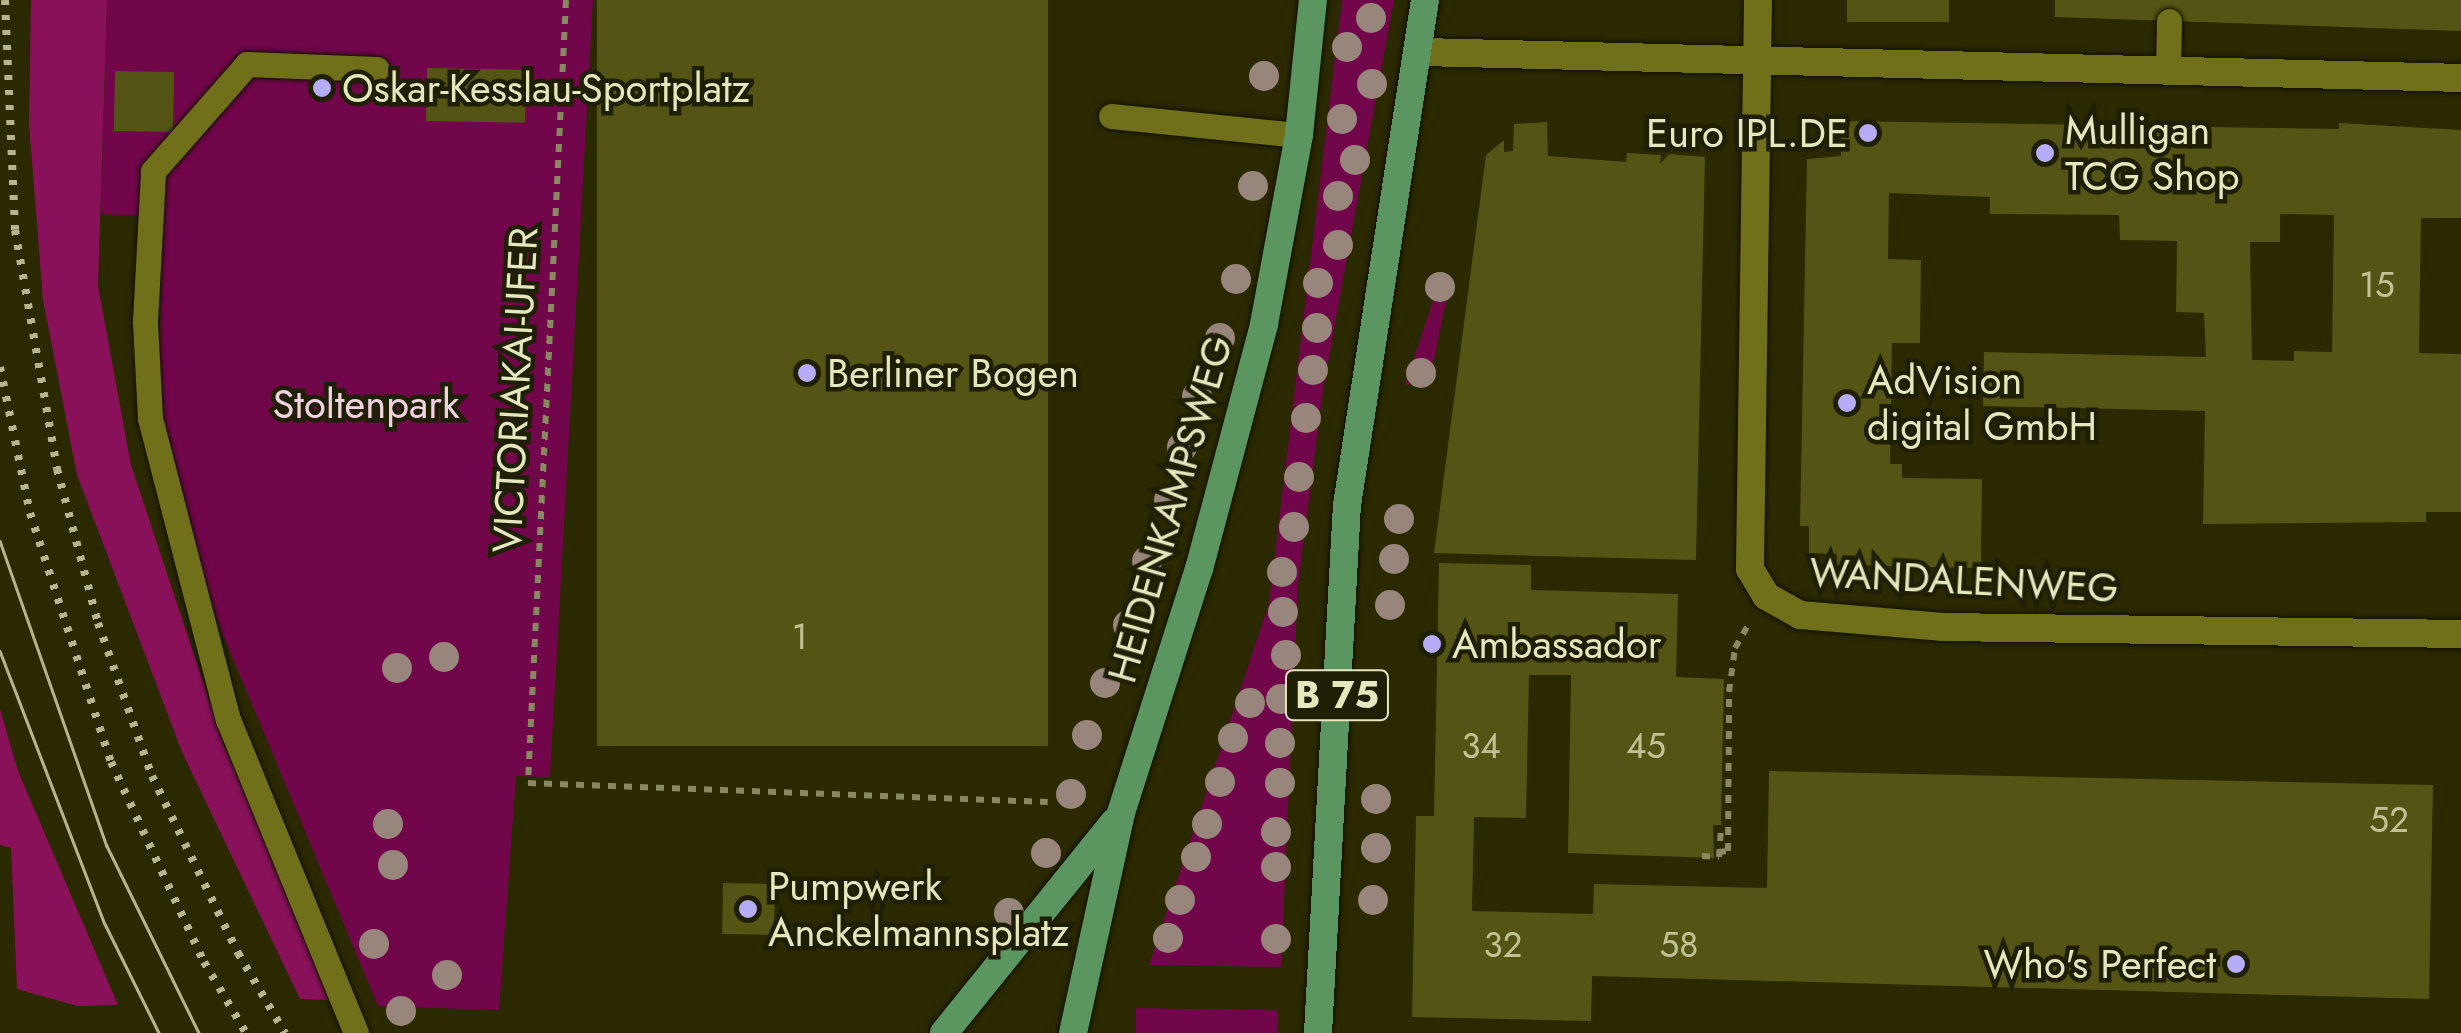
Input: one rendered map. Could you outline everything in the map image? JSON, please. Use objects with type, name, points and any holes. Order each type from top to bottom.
[{"type":"main road","name":"HEIDENKAMPSWEG","points":[[1073,1033],[1122,813],[1222,489],[1274,277],[1299,135],[1312,0]]},
{"type":"main road","name":"B 75","points":[[1318,1033],[1346,504],[1422,52],[1425,0]]},
{"type":"main road","points":[[944,1033],[1122,813]]},
{"type":"street","name":"WANDALENWEG","points":[[1758,0],[1750,570],[1766,596],[1800,615],[1943,627],[2461,634]]},
{"type":"street","points":[[1422,52],[2461,78]]},
{"type":"lane","points":[[2168,71],[2170,21]]},
{"type":"lane","points":[[356,1033],[228,720],[150,418],[145,321],[153,171],[247,64],[377,68]]},
{"type":"lane","points":[[1111,116],[1244,124],[1299,135]]},
{"type":"path","name":"VICTORIAKAI-UFER","points":[[566,0],[528,783],[1048,802]]},
{"type":"path","points":[[1702,856],[1719,856],[1728,692],[1735,648],[1766,596]]},
{"type":"green space","name":"Stoltenpark","points":[[107,0],[593,0],[550,777],[516,776],[499,1010],[378,1006],[216,618],[159,419],[162,217],[101,214]]},
{"type":"green space","points":[[1342,0],[1394,0],[1323,390],[1298,584],[1281,967],[1149,965],[1269,603]]},
{"type":"green space","points":[[1439,283],[1450,283],[1429,383],[1405,385]]},
{"type":"green space","points":[[1136,1008],[1278,1010],[1278,1033],[1136,1033]]},
{"type":"shaded area","points":[[31,0],[107,0],[98,286],[131,465],[224,745],[333,1000],[300,999],[182,752],[77,475],[43,300],[29,124]]},
{"type":"shaded area","points":[[0,709],[18,771],[118,1005],[77,1006],[17,989],[11,848],[0,845]]},
{"type":"building","name":"Berliner Bogen","points":[[597,0],[1048,0],[1048,746],[597,746]]},
{"type":"building","points":[[1847,0],[1949,0],[1949,22],[1847,22]]},
{"type":"building","points":[[2055,0],[2461,0],[2461,31],[2055,17]]},
{"type":"building","points":[[427,68],[526,70],[525,123],[426,121]]},
{"type":"building","points":[[115,71],[174,72],[173,132],[114,131]]},
{"type":"building","points":[[1841,121],[2339,129],[2339,123],[2461,130],[2461,218],[2421,218],[2419,353],[2461,354],[2461,512],[2426,512],[2426,522],[2203,524],[2205,411],[1983,406],[1984,352],[2206,357],[2204,313],[2176,312],[2177,241],[2120,240],[2119,215],[1990,214],[1990,197],[1889,193],[1888,259],[1921,260],[1920,343],[1892,343],[1890,464],[1902,464],[1902,478],[1982,479],[1981,568],[1837,565],[1837,554],[1809,553],[1809,526],[1800,526],[1807,159],[1841,156]],"holes":[[[2280,214],[2334,215],[2332,352],[2294,351],[2294,361],[2252,360],[2250,242],[2280,242]]]},
{"type":"building","points":[[1547,122],[1548,156],[1626,162],[1627,153],[1661,155],[1660,164],[1669,154],[1705,157],[1696,560],[1434,553],[1486,155],[1504,140],[1504,152],[1513,151],[1514,124]]},
{"type":"building","points":[[1439,563],[1531,565],[1531,590],[1678,594],[1676,677],[1724,679],[1721,825],[1713,825],[1714,858],[1568,853],[1571,675],[1529,675],[1526,818],[1474,817],[1472,911],[1593,914],[1594,884],[1767,888],[1769,771],[2433,785],[2429,999],[1592,976],[1591,1021],[1412,1017],[1416,816],[1434,816]]},
{"type":"building","name":"Pumpwerk Anckelmannsplatz","points":[[723,883],[775,884],[774,935],[722,934]]},
{"type":"tram line","points":[[0,541],[107,846],[199,1033]]},
{"type":"tram line","points":[[0,651],[105,924],[159,1033]]},
{"type":"railway","points":[[5,0],[15,230],[57,469],[98,623],[152,776],[238,953],[285,1033]]},
{"type":"railway","points":[[0,367],[30,513],[111,762],[204,962],[246,1033]]},
{"type":"place","name":"Oskar-Kesslau-Sportplatz","points":[[322,88]]},
{"type":"place","name":"Euro IPL.DE","points":[[1868,133]]},
{"type":"place","name":"Mulligan TCG Shop","points":[[2045,153]]},
{"type":"place","name":"Berliner Bogen","points":[[807,373]]},
{"type":"place","name":"AdVision digital GmbH","points":[[1847,403]]},
{"type":"place","name":"Ambassador","points":[[1432,644]]},
{"type":"place","name":"Pumpwerk Anckelmannsplatz","points":[[748,909]]},
{"type":"place","name":"Who's Perfect","points":[[2236,964]]}]
